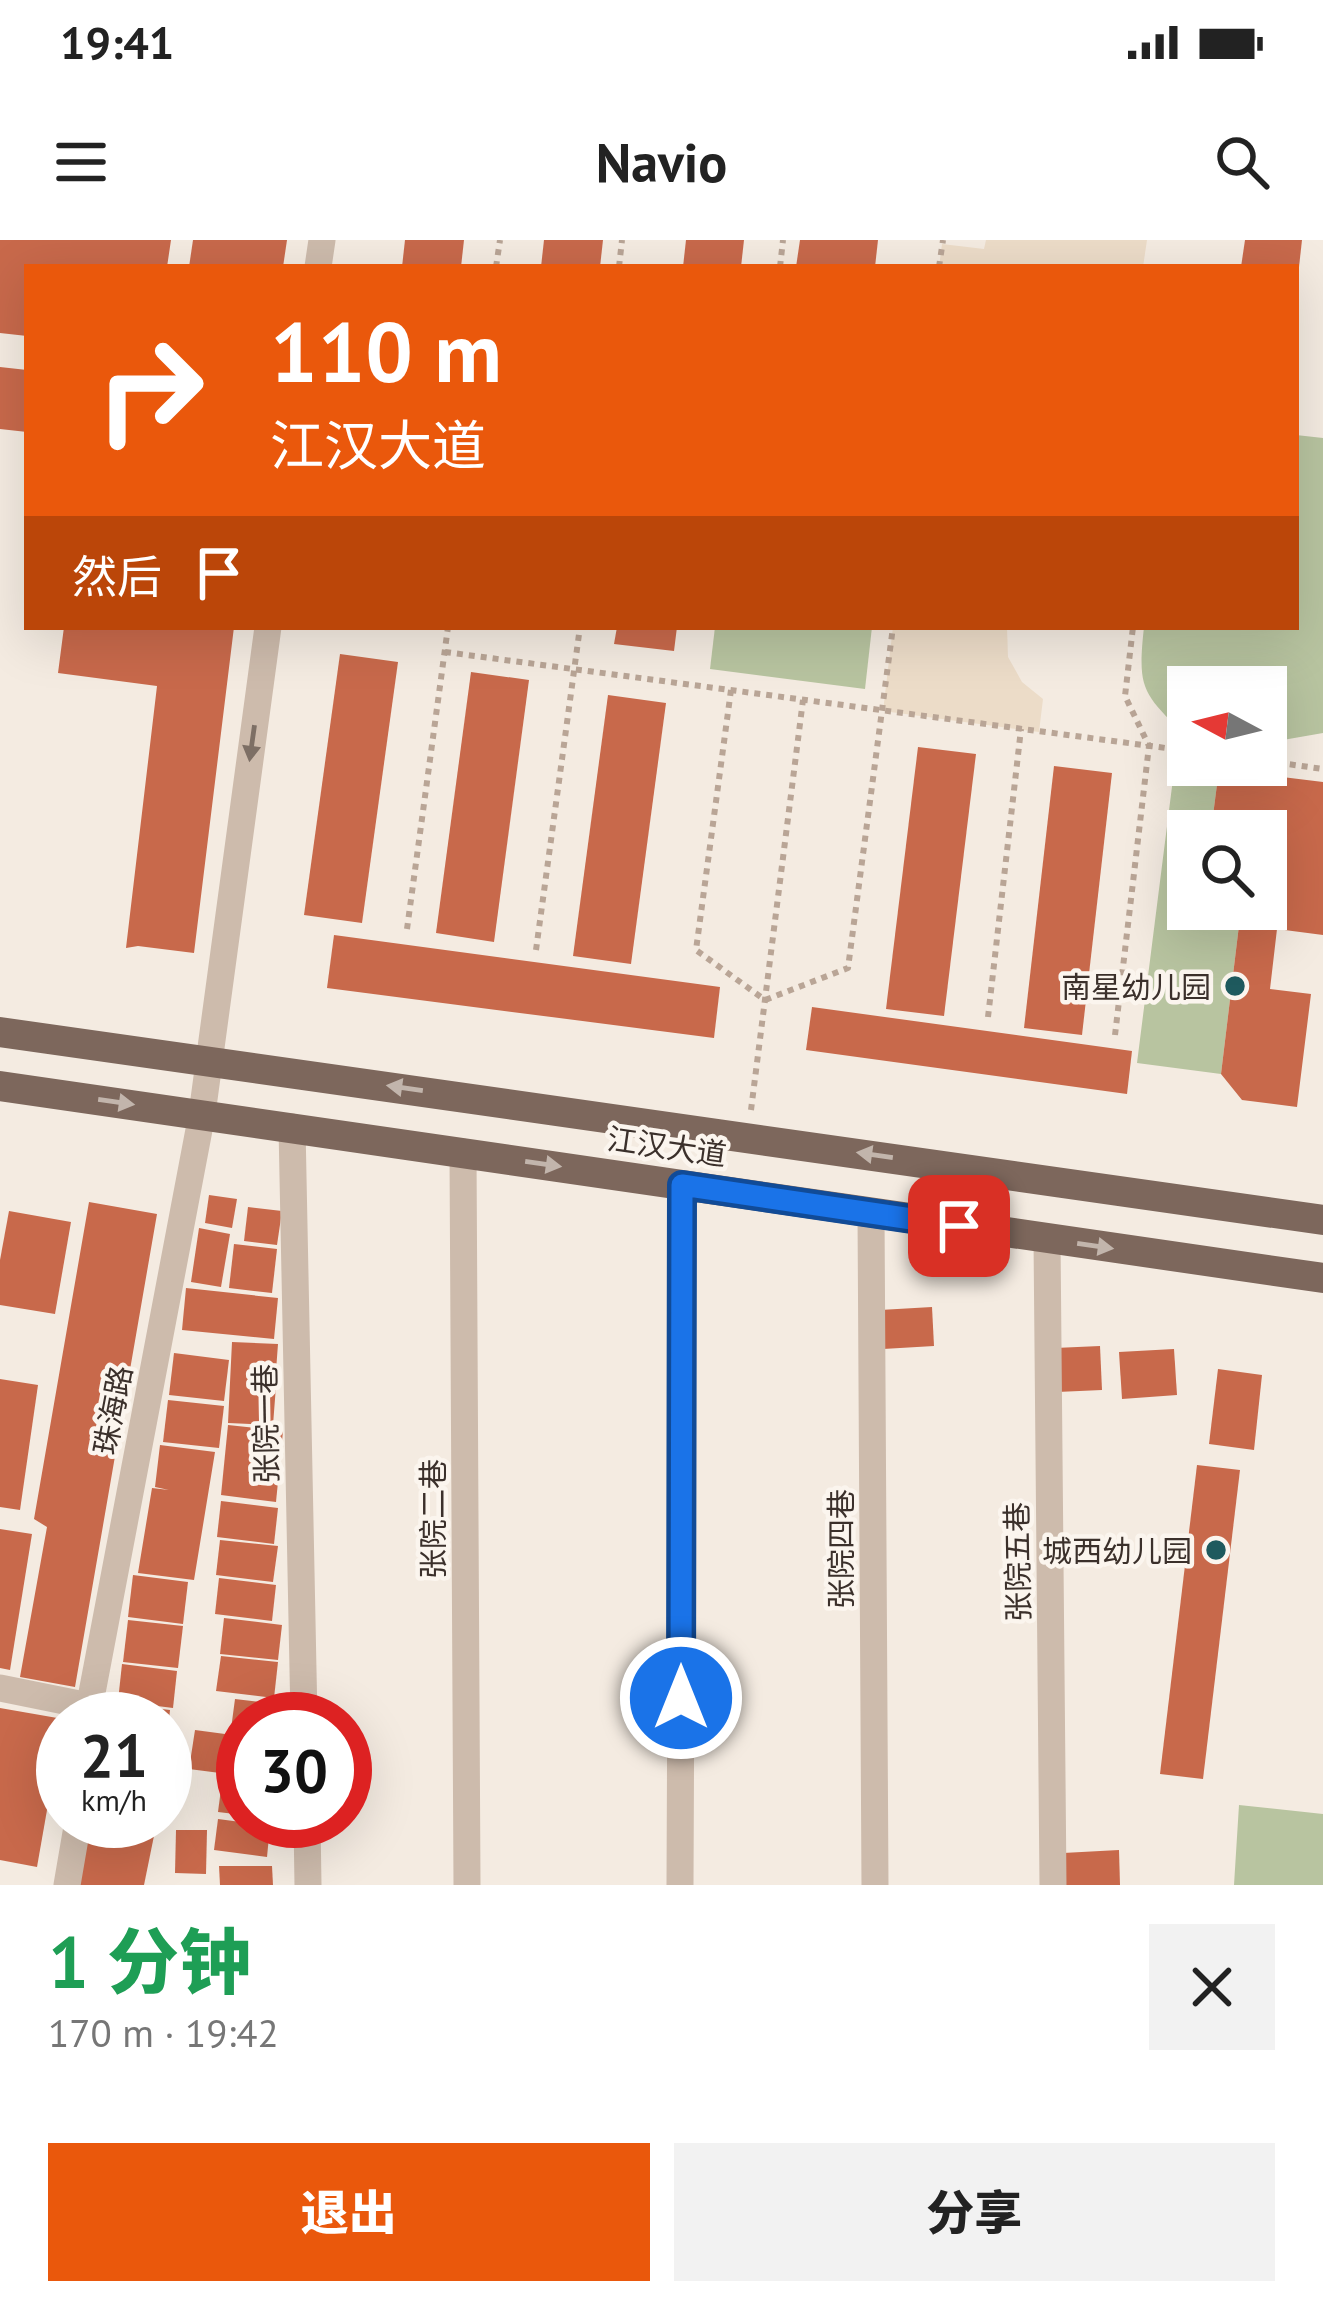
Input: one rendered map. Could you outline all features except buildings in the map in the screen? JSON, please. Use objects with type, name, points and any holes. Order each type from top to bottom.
[{"type":"main road","name":"江汉大道","points":[[0,1032],[1323,1220]]},
{"type":"main road","name":"江汉大道","points":[[0,1086],[1323,1278]]},
{"type":"street","name":"珠海路","points":[[97,1692],[207,1115],[208,1060],[268,630]]},
{"type":"street","name":"张院一巷","points":[[297,1128],[304,1692]]},
{"type":"street","name":"张院一巷","points":[[297,1128],[313,1692]]},
{"type":"street","name":"张院二巷","points":[[467,1885],[469,1154]]},
{"type":"street","name":"张院二巷","points":[[469,1154],[477,1885]]},
{"type":"street","points":[[680,1885],[682,1185]]},
{"type":"street","name":"张院四巷","points":[[871,1213],[875,1885]]},
{"type":"street","name":"张院五巷","points":[[1047,1239],[1052,1885]]},
{"type":"street","points":[[0,1688],[36,1698]]},
{"type":"street","points":[[57,1885],[63,1848]]},
{"type":"street","points":[[67,1885],[74,1848]]},
{"type":"street","points":[[307,1848],[308,1885]]},
{"type":"street","points":[[317,1848],[318,1885]]},
{"type":"path","points":[[407,929],[448,630]]},
{"type":"path","points":[[536,950],[580,630]]},
{"type":"path","points":[[765,1000],[848,968],[893,630]]},
{"type":"path","points":[[1115,1035],[1149,746],[1126,696],[1133,630]]},
{"type":"path","points":[[445,652],[1167,748]]},
{"type":"path","points":[[730,690],[696,950],[765,1000]]},
{"type":"path","points":[[748,1137],[803,700]]},
{"type":"path","points":[[988,1017],[1022,729]]},
{"type":"path","points":[[1287,764],[1323,769]]},
{"type":"green space","points":[[1299,435],[1323,438],[1323,733],[1287,739],[1287,666],[1167,666],[1167,717],[1152,700],[1143,678],[1144,630],[1299,630]]},
{"type":"green space","points":[[715,630],[872,630],[865,689],[710,669]]},
{"type":"green space","points":[[1172,786],[1217,786],[1214,810],[1169,810]]},
{"type":"green space","points":[[1167,826],[1167,930],[1238,930],[1221,1074],[1137,1063]]},
{"type":"green space","points":[[1239,1805],[1323,1814],[1323,1885],[1234,1885]]},
{"type":"shaded area","points":[[986,240],[1147,240],[1143,264],[939,264],[942,244],[984,249]]},
{"type":"shaded area","points":[[893,630],[1007,630],[1008,657],[1022,682],[1043,699],[1039,732],[883,711]]},
{"type":"place","name":"南星幼儿园","points":[[1235,986]]},
{"type":"place","name":"城西幼儿园","points":[[1216,1550]]},
{"type":"route","points":[[681,1698],[682,1185],[959,1226]]}]
